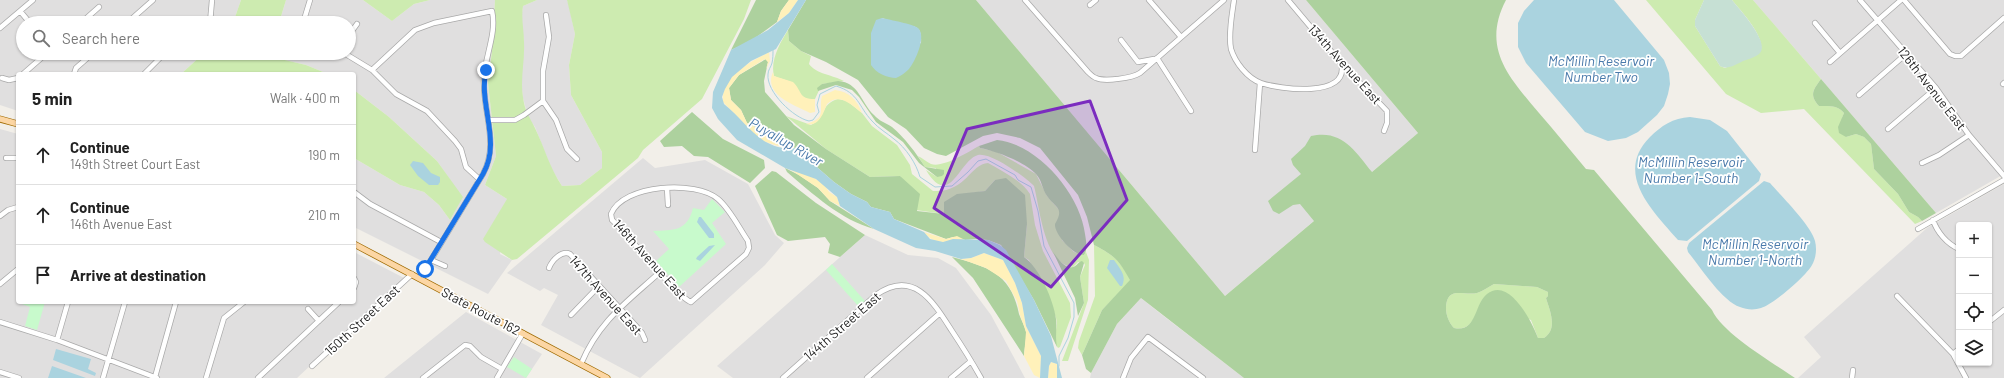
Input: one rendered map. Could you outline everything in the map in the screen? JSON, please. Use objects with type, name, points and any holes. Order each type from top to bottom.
[{"type":"main road","points":[[0,119],[16,123]]},
{"type":"main road","name":"State Route 162","points":[[356,245],[607,378]]},
{"type":"street","points":[[0,28],[33,0]]},
{"type":"street","points":[[135,16],[153,0]]},
{"type":"street","points":[[211,16],[212,0]]},
{"type":"street","points":[[305,16],[310,0]]},
{"type":"street","points":[[1025,0],[1095,78],[1132,77],[1156,59],[1224,0]]},
{"type":"street","points":[[1090,5],[1096,0]]},
{"type":"street","points":[[1149,0],[1181,37]]},
{"type":"street","points":[[1234,0],[1230,36],[1232,50],[1236,60],[1246,72],[1260,83],[1305,89],[1323,88],[1338,79],[1342,73],[1341,63]]},
{"type":"street","name":"134th Avenue East","points":[[1288,0],[1341,63],[1387,111],[1387,124],[1384,131]]},
{"type":"street","name":"126th Avenue East","points":[[1860,0],[1936,88],[1969,135],[2004,176]]},
{"type":"street","points":[[1830,62],[1902,0],[1950,54],[1956,56],[1961,56],[2004,18]]},
{"type":"street","points":[[89,16],[99,8]]},
{"type":"street","points":[[20,11],[24,16]]},
{"type":"street","points":[[372,70],[415,30],[434,23],[492,11],[492,31],[484,76],[491,150],[489,163],[420,278]]},
{"type":"street","points":[[546,15],[549,37],[543,71],[543,100],[556,120],[567,149],[577,159]]},
{"type":"street","points":[[1815,23],[1840,53]]},
{"type":"street","points":[[1121,40],[1138,62],[1156,59]]},
{"type":"street","points":[[1859,95],[1906,54]]},
{"type":"street","points":[[1156,59],[1191,111]]},
{"type":"street","points":[[25,72],[39,60]]},
{"type":"street","points":[[74,72],[86,60]]},
{"type":"street","points":[[146,72],[158,60]]},
{"type":"street","points":[[356,60],[372,70],[393,92],[420,106],[429,113],[455,141],[461,149],[466,167],[479,179]]},
{"type":"street","points":[[2,78],[9,80],[16,78]]},
{"type":"street","points":[[1255,150],[1260,83]]},
{"type":"street","points":[[1888,129],[1936,88]]},
{"type":"street","points":[[488,120],[515,120],[543,100]]},
{"type":"street","points":[[1922,163],[1939,155],[1969,135]]},
{"type":"street","points":[[6,158],[16,158]]},
{"type":"street","points":[[1918,229],[2004,180]]},
{"type":"street","name":"146th Avenue East","points":[[683,187],[703,190],[718,199],[748,241],[751,248],[691,304],[612,220],[608,213],[622,202],[638,193],[653,189],[667,188],[683,187]]},
{"type":"street","points":[[667,188],[668,205]]},
{"type":"street","points":[[356,194],[370,204],[441,242]]},
{"type":"street","points":[[0,216],[16,208]]},
{"type":"street","points":[[1933,220],[1936,229],[1945,239],[1956,247]]},
{"type":"street","name":"147th Avenue East","points":[[549,268],[560,254],[565,252],[570,254],[642,333],[645,340]]},
{"type":"street","points":[[430,260],[445,266]]},
{"type":"street","points":[[0,284],[16,271]]},
{"type":"street","points":[[581,364],[597,332],[620,308],[660,272]]},
{"type":"street","name":"150th Street East","points":[[312,366],[412,274]]},
{"type":"street","points":[[571,315],[599,286]]},
{"type":"street","name":"144th Street East","points":[[785,378],[876,295],[890,287],[908,287],[926,294],[935,304],[940,313]]},
{"type":"street","points":[[1897,296],[1953,354],[1966,378]]},
{"type":"street","points":[[57,340],[67,304]]},
{"type":"street","points":[[103,378],[124,304]]},
{"type":"street","points":[[0,322],[57,340],[156,378],[175,304]]},
{"type":"street","points":[[206,378],[224,318],[242,304]]},
{"type":"street","points":[[258,378],[337,304]]},
{"type":"street","points":[[308,309],[319,321]]},
{"type":"street","points":[[1992,320],[2004,310]]},
{"type":"street","points":[[867,378],[940,313],[982,378]]},
{"type":"street","points":[[497,378],[523,334]]},
{"type":"street","points":[[1123,378],[1131,358],[1143,341],[1148,337],[1204,378]]},
{"type":"street","points":[[423,378],[462,346],[468,346],[481,357],[502,370]]},
{"type":"street","points":[[1953,354],[1956,351]]},
{"type":"street","points":[[952,378],[971,361]]},
{"type":"street","points":[[1852,378],[1853,370]]},
{"type":"street","points":[[0,372],[19,378]]},
{"type":"highlighted area","points":[[1090,101],[1127,200],[1051,287],[934,208],[967,129]]},
{"type":"shaded area","points":[[0,0],[241,0],[235,16],[16,16],[16,60],[196,60],[183,72],[16,72],[16,110],[0,105]]},
{"type":"shaded area","points":[[286,0],[363,0],[392,21],[414,4],[430,0],[495,0],[492,51],[488,83],[496,156],[485,185],[507,199],[500,254],[512,260],[488,294],[356,228],[356,159],[400,185],[424,192],[439,205],[450,220],[462,197],[437,161],[389,117],[356,92],[356,72],[323,72],[306,65],[285,60],[356,60],[356,16],[281,16]]},
{"type":"shaded area","points":[[537,0],[567,0],[569,6],[575,34],[569,65],[571,95],[602,152],[602,168],[580,185],[562,186],[551,168],[535,127],[528,117],[523,98],[521,81],[524,42],[521,19],[523,6]]},
{"type":"shaded area","points":[[976,0],[1306,0],[1418,133],[1225,296]]},
{"type":"shaded area","points":[[1753,0],[2004,0],[2004,174],[1936,213]]},
{"type":"shaded area","points":[[0,129],[16,133],[16,304],[356,304],[356,253],[404,278],[297,378],[0,378]]},
{"type":"shaded area","points":[[643,158],[655,168],[705,160],[748,184],[775,235],[784,243],[765,265],[640,378],[541,325],[558,295],[544,288],[540,291],[507,273]]},
{"type":"shaded area","points":[[2004,184],[2004,378],[1798,378],[1821,357],[1804,337],[1927,228]]},
{"type":"shaded area","points":[[865,235],[908,255],[938,258],[956,268],[991,315],[1025,378],[733,378],[717,366]]},
{"type":"shaded area","points":[[1141,298],[1244,378],[1090,378],[1091,373],[1117,324]]},
{"type":"shaded area","points":[[466,312],[542,354],[526,378],[384,378]]},
{"type":"green space","points":[[241,0],[286,0],[281,16],[235,16]]},
{"type":"green space","points":[[363,0],[430,0],[414,4],[392,21]]},
{"type":"green space","points":[[495,0],[537,0],[523,6],[523,97],[528,114],[562,186],[580,185],[602,168],[602,152],[571,95],[569,65],[575,34],[567,0],[751,0],[744,19],[702,99],[643,150],[638,158],[517,259],[512,260],[485,242],[483,239],[507,199],[485,185],[496,156],[488,83],[492,51]]},
{"type":"green space","points":[[756,0],[789,0],[781,11],[777,22],[751,41],[731,50]]},
{"type":"green space","points":[[806,0],[976,0],[1225,296],[1314,221],[1300,204],[1293,205],[1279,214],[1273,211],[1268,201],[1301,174],[1293,165],[1291,159],[1305,146],[1311,136],[1322,135],[1339,139],[1347,144],[1360,157],[1372,172],[1418,133],[1306,0],[1506,0],[1499,17],[1496,33],[1502,61],[1518,87],[1586,169],[1594,170],[1726,328],[1749,347],[1795,378],[1244,378],[1141,298],[1117,324],[1091,373],[1086,369],[1082,355],[1102,310],[1130,280],[1115,259],[1107,252],[1094,245],[1087,217],[1078,195],[1040,148],[1020,138],[997,133],[983,136],[946,156],[924,148],[906,129],[888,117],[858,80],[826,62],[801,51],[789,41],[788,30]],"holes":[[[882,18],[900,24],[914,26],[919,29],[921,43],[871,65],[872,52]],[[1494,284],[1537,287],[1548,292],[1548,296],[1546,298],[1552,320],[1551,330],[1548,334],[1544,338],[1538,338],[1531,322],[1518,303],[1503,291],[1495,290],[1487,294],[1483,299],[1474,317],[1467,326],[1454,328],[1449,321],[1446,311],[1449,296],[1457,293],[1477,293]]]},
{"type":"green space","points":[[1646,0],[1704,0],[1695,20],[1695,26],[1720,66],[1725,68],[1760,52],[1761,46],[1757,32],[1732,0],[1753,0],[1821,79],[1813,92],[1814,99],[1819,106],[1836,107],[1842,110],[1844,113],[1842,118],[1846,137],[1856,134],[1864,137],[1871,144],[1874,169],[1898,194],[1909,212],[1922,221],[1915,224],[1804,109],[1761,113],[1726,94]]},
{"type":"green space","points":[[1704,0],[1732,0],[1747,18],[1761,41],[1762,48],[1760,53],[1732,66],[1720,66],[1695,26],[1695,20]]},
{"type":"green space","points":[[788,30],[789,41],[801,51],[811,56],[809,64],[812,67],[820,72],[844,81],[822,84],[815,99],[806,99],[793,84],[787,80],[774,76],[773,64],[779,46]]},
{"type":"green space","points":[[766,59],[768,62],[764,81],[765,92],[794,125],[826,149],[870,177],[900,176],[920,194],[917,211],[944,214],[944,202],[957,194],[985,191],[995,180],[1006,178],[1025,195],[1027,224],[1024,257],[1035,268],[1049,294],[1055,312],[1057,347],[1034,300],[1001,245],[988,240],[965,240],[953,237],[946,239],[894,219],[890,212],[871,207],[867,202],[851,194],[834,182],[795,148],[747,123],[741,110],[731,100],[729,88],[739,75]]},
{"type":"green space","points":[[196,60],[285,60],[306,65],[323,72],[183,72]]},
{"type":"green space","points":[[1821,79],[1936,213],[1922,221],[1909,212],[1898,194],[1874,169],[1871,144],[1864,137],[1856,134],[1846,137],[1839,133],[1838,127],[1844,113],[1842,110],[1836,107],[1819,106],[1813,96],[1814,89]]},
{"type":"green space","points":[[838,81],[851,85],[878,119],[892,127],[901,136],[925,167],[944,170],[944,174],[937,177],[919,163],[903,142],[876,122],[859,97],[852,90],[836,85],[818,91],[817,88],[822,84]]},
{"type":"green space","points":[[356,92],[389,117],[437,161],[463,197],[450,220],[439,205],[424,192],[400,185],[356,159]]},
{"type":"green space","points":[[838,99],[847,101],[862,113],[872,126],[897,145],[910,165],[912,174],[933,191],[953,188],[976,168],[988,163],[1022,184],[1030,194],[1035,225],[1043,251],[1070,303],[1071,317],[1060,347],[1058,348],[1055,341],[1057,326],[1056,318],[1029,260],[1024,257],[1027,224],[995,180],[985,191],[972,193],[944,214],[916,210],[900,176],[870,177],[826,149],[786,116],[811,125],[819,119],[828,104]]},
{"type":"green space","points":[[692,112],[723,139],[764,160],[765,168],[750,183],[708,157],[694,156],[682,146],[664,147],[660,141]]},
{"type":"green space","points":[[997,140],[1012,144],[1027,151],[1042,161],[1066,188],[1075,203],[1081,219],[1086,242],[1086,250],[1084,255],[1075,252],[1065,244],[1058,233],[1055,224],[1059,214],[1058,208],[1047,196],[1040,179],[1036,174],[1018,161],[1002,154],[980,148],[979,146]]},
{"type":"green space","points":[[979,146],[980,148],[997,152],[1036,174],[1047,196],[1060,211],[1062,240],[1074,252],[1084,255],[1086,252],[1089,260],[1088,300],[1068,361],[1062,361],[1084,303],[1080,277],[1085,265],[1084,263],[1078,262],[1073,267],[1063,264],[1056,257],[1049,246],[1045,234],[1034,186],[1016,171],[991,157],[984,155],[978,155],[971,159],[954,179],[948,184],[942,185],[934,181],[926,170],[937,177],[936,168],[925,167],[918,156],[931,164],[936,165],[949,162]]},
{"type":"green space","points":[[785,168],[799,175],[818,188],[830,201],[874,229],[862,225],[839,213],[807,189],[787,172]]},
{"type":"green space","points":[[772,171],[776,172],[816,203],[865,235],[840,257],[828,253],[830,244],[825,237],[788,241],[777,235],[755,186]]},
{"type":"green space","points":[[712,199],[725,212],[712,223],[726,244],[679,287],[656,261],[669,249],[653,231],[673,230],[683,226],[687,222],[693,208],[704,210]]},
{"type":"green space","points":[[1094,245],[1116,259],[1131,280],[1102,310],[1082,355],[1078,348],[1079,341],[1095,296]]},
{"type":"green space","points":[[1053,252],[1067,266],[1076,266],[1082,261],[1084,263],[1080,277],[1084,303],[1078,316],[1075,298]]},
{"type":"green space","points":[[952,257],[977,264],[996,274],[1004,281],[1015,300],[1025,328],[1026,338],[1024,356],[973,278]]},
{"type":"green space","points":[[832,264],[865,301],[859,307],[826,270]]},
{"type":"green space","points":[[1494,284],[1537,287],[1548,292],[1548,296],[1546,298],[1551,314],[1552,325],[1551,330],[1544,338],[1538,338],[1531,320],[1482,300],[1476,316],[1469,324],[1465,327],[1454,328],[1449,321],[1446,311],[1449,296],[1457,293],[1477,293]]},
{"type":"green space","points":[[22,304],[44,304],[37,330],[25,326],[30,307]]},
{"type":"green space","points":[[514,357],[532,369],[526,378],[507,367]]},
{"type":"sand","points":[[789,0],[798,0],[789,13],[777,22],[781,11]]},
{"type":"sand","points":[[769,52],[770,61],[766,69],[768,62],[765,59],[739,75],[729,88],[731,100],[741,110],[747,123],[795,148],[787,149],[760,140],[723,102],[723,93],[726,84],[731,77],[745,66]]},
{"type":"sand","points":[[773,72],[774,76],[793,82],[801,94],[806,98],[815,99],[815,112],[810,113],[789,103],[776,93],[772,87],[771,80]]},
{"type":"sand","points":[[835,90],[852,97],[858,104],[862,113],[845,101],[836,99],[827,104],[822,116],[817,122],[814,124],[806,124],[813,122],[820,116],[822,96]]},
{"type":"sand","points":[[788,168],[809,175],[824,184],[829,192],[837,197],[840,206],[830,201],[818,188]]},
{"type":"sand","points":[[924,232],[946,239],[957,236],[965,240],[941,242],[930,238]]},
{"type":"sand","points":[[984,253],[1003,260],[1015,283],[1022,303],[1026,326],[1041,356],[1040,378],[1034,375],[1024,356],[1026,332],[1017,301],[1006,281],[986,268],[961,259],[971,258]]},
{"type":"sand","points":[[1051,362],[1057,364],[1057,378],[1048,378],[1049,366]]},
{"type":"water","points":[[798,0],[806,0],[776,49],[751,61],[732,77],[722,97],[724,104],[763,140],[783,148],[795,148],[834,182],[851,194],[867,202],[871,207],[890,212],[894,219],[924,232],[930,239],[943,242],[953,239],[988,240],[1000,245],[1006,250],[1034,300],[1051,336],[1062,378],[1057,378],[1057,364],[1051,362],[1049,366],[1048,378],[1040,378],[1041,356],[1026,326],[1022,303],[1015,283],[1003,260],[984,253],[971,258],[961,259],[935,251],[916,248],[874,229],[840,206],[837,197],[816,179],[785,168],[737,140],[718,119],[712,108],[713,92],[731,50],[768,30],[789,13]]},
{"type":"water","name":"McMillin Reservoir Number Two","points":[[1534,0],[1614,0],[1664,60],[1669,73],[1670,84],[1668,94],[1664,106],[1657,115],[1638,132],[1626,138],[1608,141],[1585,132],[1526,63],[1518,47],[1518,23],[1524,11]]},
{"type":"water","points":[[882,18],[911,25],[918,28],[920,32],[921,43],[914,61],[907,70],[896,78],[882,74],[871,65],[871,33],[876,20]]},
{"type":"water","name":"McMillin Reservoir Number 1-South","points":[[1690,117],[1710,120],[1727,131],[1761,174],[1759,181],[1687,241],[1678,240],[1649,205],[1641,192],[1636,178],[1635,165],[1640,151],[1654,133],[1673,121]]},
{"type":"water","points":[[413,161],[423,163],[431,173],[440,177],[440,182],[438,185],[429,185],[418,176],[410,165]]},
{"type":"water","name":"McMillin Reservoir Number 1-North","points":[[1764,181],[1770,183],[1796,211],[1808,227],[1815,241],[1816,253],[1809,270],[1789,289],[1774,301],[1759,309],[1748,309],[1733,304],[1719,291],[1705,275],[1688,252],[1687,248],[1689,243]]},
{"type":"water","points":[[699,217],[701,217],[714,234],[714,238],[709,238],[697,222]]},
{"type":"water","points":[[715,245],[700,261],[696,259],[709,246]]},
{"type":"water","points":[[1110,260],[1114,260],[1122,272],[1124,279],[1122,286],[1120,286],[1107,268]]},
{"type":"water","points":[[56,349],[91,359],[88,369],[96,373],[95,376],[53,360]]},
{"type":"water","points":[[52,366],[86,378],[48,378]]},
{"type":"waterway","points":[[773,50],[772,64],[768,71],[771,89],[789,110],[803,119],[809,121],[813,120],[819,112],[817,105],[820,94],[836,86],[844,89],[854,96],[875,124],[906,151],[916,166],[920,177],[935,187],[952,186],[978,161],[986,159],[1015,175],[1018,180],[1031,187],[1038,211],[1044,246],[1074,303],[1074,317],[1068,338],[1059,356],[1059,366]]},
{"type":"route","points":[[425,269],[490,160],[491,142],[484,90],[484,76],[486,70]]},
{"type":"water label","name":"Puyallup River","points":[[786,142]]}]
